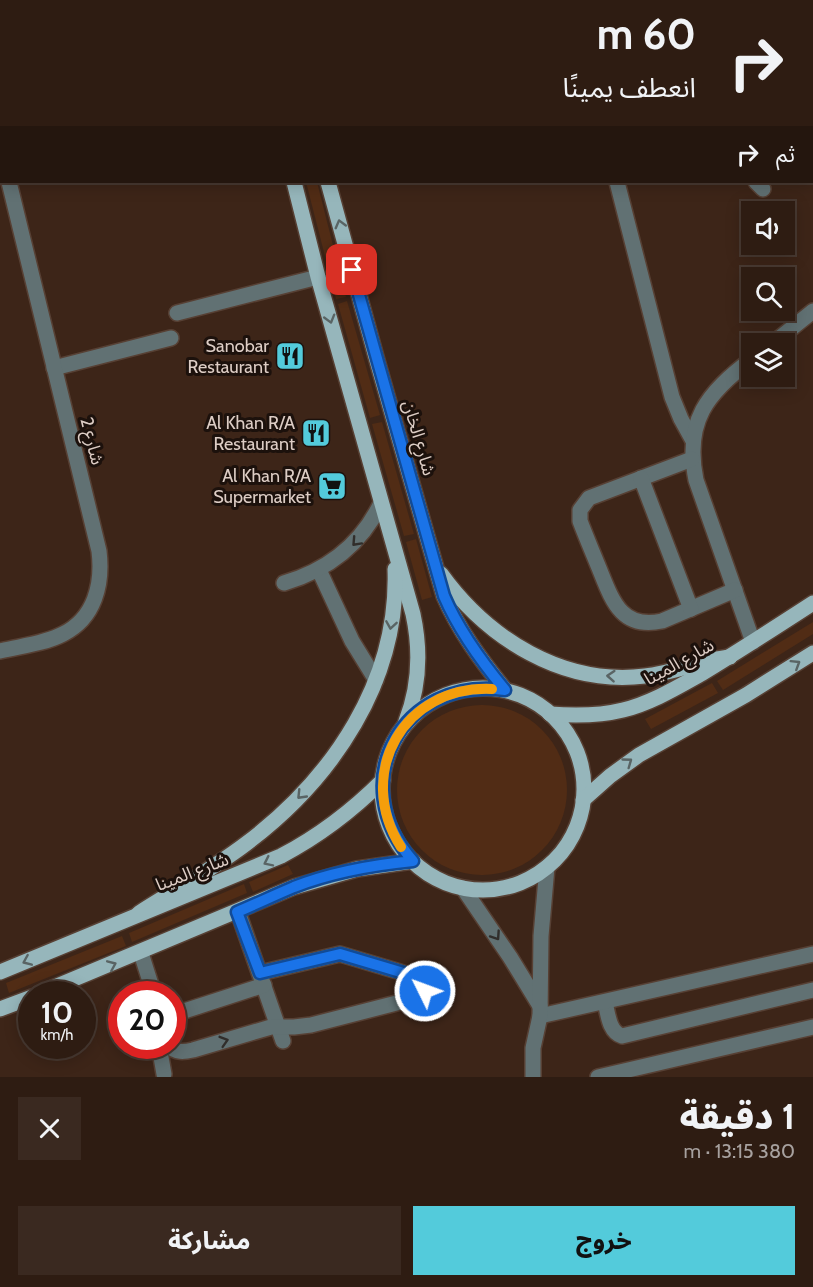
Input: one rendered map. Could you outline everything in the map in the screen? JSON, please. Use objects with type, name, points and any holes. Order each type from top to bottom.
[{"type":"main road","points":[[294,183],[318,277],[413,614],[419,651],[416,690],[404,726],[389,752],[383,780],[385,810],[389,824],[413,861],[437,878],[463,888],[493,889],[527,879],[548,867],[572,838],[583,800],[583,773],[568,734],[550,714],[529,699],[505,690],[477,688],[449,694],[424,706],[404,726]]},
{"type":"main road","name":"شارع الخان","points":[[329,183],[444,596],[460,630],[505,690]]},
{"type":"main road","points":[[139,913],[245,845],[284,813],[340,749],[362,711],[376,680],[388,643],[396,571],[393,546]]},
{"type":"main road","points":[[434,564],[459,596],[487,624],[518,647],[562,668],[605,676],[634,677],[659,674],[706,660],[730,657]]},
{"type":"main road","name":"شارع المينا","points":[[550,714],[596,715],[640,705],[730,657],[813,603]]},
{"type":"main road","points":[[583,800],[639,754],[746,695],[813,653]]},
{"type":"main road","name":"شارع المينا","points":[[0,972],[139,913],[257,867],[304,844],[345,815],[383,780]]},
{"type":"main road","points":[[70,981],[294,887],[325,877],[413,861]]},
{"type":"main road","points":[[0,1010],[18,1003]]},
{"type":"street","points":[[349,0],[358,0]]},
{"type":"street","name":"شارع 2","points":[[0,651],[46,641],[64,634],[79,622],[91,608],[99,590],[101,570],[99,551],[9,183]]},
{"type":"street","points":[[617,183],[672,397],[692,439]]},
{"type":"street","points":[[177,313],[318,277]]},
{"type":"street","points":[[786,333],[813,311]]},
{"type":"street","points":[[54,368],[171,338]]},
{"type":"street","points":[[741,368],[720,385],[707,401],[692,439],[692,459],[696,480],[753,642]]},
{"type":"street","points":[[692,459],[589,498],[580,510],[580,521],[610,595],[622,613],[641,622],[652,623],[735,590]]},
{"type":"street","points":[[641,478],[691,609]]},
{"type":"street","points":[[284,583],[319,570],[341,556],[361,537],[381,503]]},
{"type":"street","points":[[319,570],[352,641],[376,680]]},
{"type":"street","points":[[533,1077],[533,1048],[540,1011],[541,936],[548,867]]},
{"type":"street","points":[[463,888],[510,957],[540,1011]]},
{"type":"street","points":[[237,912],[283,1041]]},
{"type":"street","points":[[141,952],[150,981]]},
{"type":"street","points":[[186,1009],[262,979],[340,954],[417,977],[426,985],[422,996],[416,998],[302,1027],[278,1026],[186,1051]]},
{"type":"street","points":[[540,1011],[605,1002],[813,954]]},
{"type":"street","points":[[605,1002],[612,1029],[622,1036],[813,990]]},
{"type":"street","points":[[598,1077],[813,1027]]},
{"type":"street","points":[[161,1059],[164,1074]]},
{"type":"shaded area","points":[[306,183],[317,183],[346,297],[336,299]]},
{"type":"shaded area","points":[[347,301],[380,415],[370,418],[338,304]]},
{"type":"shaded area","points":[[382,422],[414,534],[404,536],[372,424]]},
{"type":"shaded area","points":[[416,539],[432,597],[422,600],[406,542]]},
{"type":"shaded area","points":[[813,622],[813,634],[723,690],[717,681]]},
{"type":"shaded area","points":[[712,683],[718,693],[651,729],[645,719]]},
{"type":"shaded area","points":[[482,705],[499,706],[515,711],[542,730],[561,757],[566,773],[566,807],[561,823],[542,850],[515,869],[499,874],[482,875],[465,874],[449,869],[422,850],[403,823],[398,807],[397,790],[398,773],[403,757],[422,730],[449,711],[465,706]]},
{"type":"shaded area","points":[[288,865],[293,874],[253,892],[249,882]]},
{"type":"shaded area","points":[[244,884],[247,893],[132,942],[129,933]]},
{"type":"shaded area","points":[[122,936],[126,946],[39,981],[18,981],[18,989],[9,993],[6,983]]},
{"type":"slow traffic","points":[[401,847],[389,824],[383,795],[385,766],[396,738],[404,726],[424,706],[436,699],[463,690],[492,689]]},
{"type":"place","name":"Sanobar Restaurant","points":[[290,356]]},
{"type":"place","name":"Al Khan R/A Restaurant","points":[[316,433]]},
{"type":"place","name":"Al Khan R/A Supermarket","points":[[332,486]]},
{"type":"route","points":[[352,270],[444,596],[470,646],[505,690],[477,688],[436,699],[424,706],[404,726],[396,738],[385,766],[383,795],[385,810],[395,837],[413,861],[376,866],[315,880],[237,912],[260,973],[332,954],[340,954],[417,977],[426,985],[425,991]]}]
